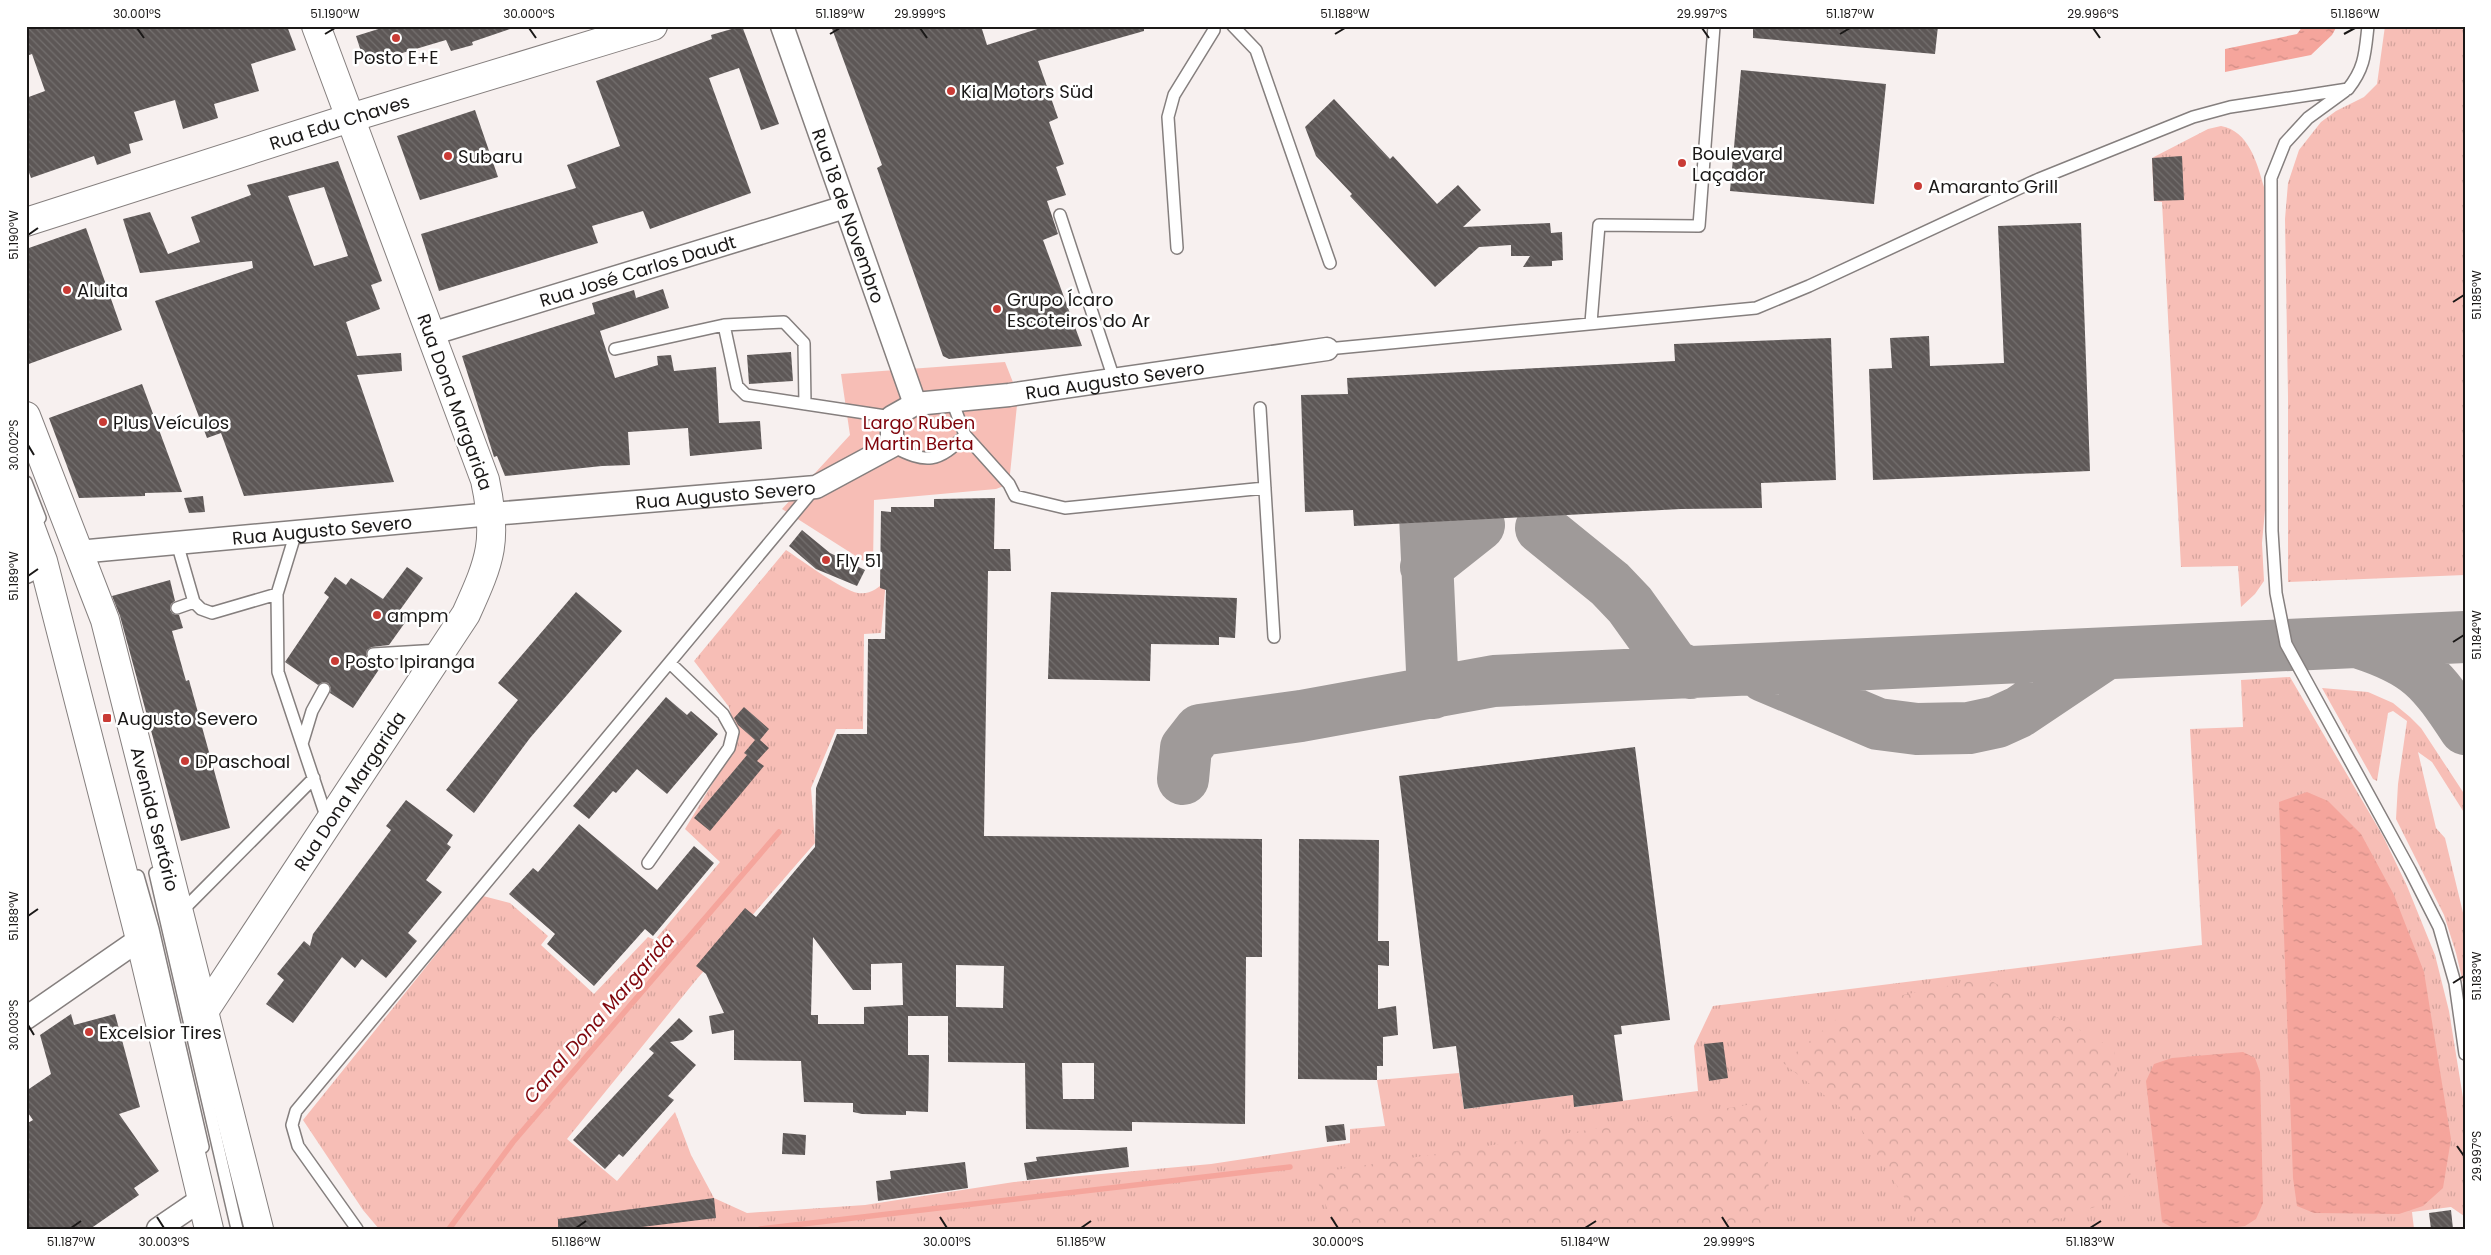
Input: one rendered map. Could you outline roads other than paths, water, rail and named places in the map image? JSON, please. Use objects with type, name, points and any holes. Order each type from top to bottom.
[{"type":"main road","name":"Rua Dona Margarida","points":[[198,1022],[466,614],[490,555],[492,514],[485,480],[316,26]]},
{"type":"main road","name":"Rua Edu Chaves","points":[[26,222],[350,118],[653,26]]},
{"type":"main road","name":"Avenida Sertório","points":[[26,416],[54,558],[208,1195],[209,1229]]},
{"type":"main road","name":"Avenida Sertório","points":[[26,515],[54,558],[112,629],[178,914],[198,1022],[259,1229]]},
{"type":"street","name":"Rua 18 de Novembro","points":[[782,26],[915,404]]},
{"type":"street","name":"Rua José Carlos Daudt","points":[[430,334],[845,207]]},
{"type":"street","name":"Rua Augusto Severo","points":[[892,417],[915,404],[1009,395],[1326,349]]},
{"type":"street","points":[[892,417],[892,446]]},
{"type":"street","name":"Rua Augusto Severo","points":[[54,558],[176,543],[816,487],[892,446]]},
{"type":"street","points":[[26,1018],[146,934]]},
{"type":"street","points":[[158,1229],[208,1195]]},
{"type":"lane","points":[[1177,248],[1168,117],[1174,95],[1214,30],[1214,26]]},
{"type":"lane","points":[[1233,26],[1256,50],[1330,263]]},
{"type":"lane","points":[[1591,323],[1599,225],[1699,226],[1714,26]]},
{"type":"lane","points":[[2368,26],[2364,63],[2356,79],[2348,89],[2308,118],[2285,143],[2271,178],[2272,531],[2276,593],[2286,644],[2410,870],[2438,927],[2455,984],[2465,1054]]},
{"type":"lane","points":[[1326,349],[1756,308],[1809,286],[2039,179],[2194,117],[2230,107],[2348,89]]},
{"type":"lane","points":[[1060,215],[1114,379]]},
{"type":"lane","points":[[615,349],[724,326],[784,322],[804,342],[805,404]]},
{"type":"lane","points":[[724,326],[737,386],[740,392],[746,395],[892,417]]},
{"type":"lane","points":[[952,401],[965,435],[1009,484],[1015,496],[1065,508],[1265,488]]},
{"type":"lane","points":[[1260,408],[1274,637]]},
{"type":"lane","points":[[892,446],[915,458],[940,456],[953,448],[965,435]]},
{"type":"lane","points":[[26,446],[117,799]]},
{"type":"lane","points":[[26,482],[54,558],[94,623],[134,785]]},
{"type":"lane","points":[[357,1229],[298,1146],[292,1125],[296,1111],[816,487]]},
{"type":"lane","points":[[296,532],[278,594],[278,672],[328,823]]},
{"type":"lane","points":[[176,543],[194,602],[201,609],[212,613],[278,594]]},
{"type":"lane","points":[[177,608],[194,602]]},
{"type":"lane","points":[[373,654],[443,650]]},
{"type":"lane","points":[[648,863],[729,748],[733,732],[723,714],[670,663]]},
{"type":"lane","points":[[302,744],[312,711],[324,689]]},
{"type":"lane","points":[[178,914],[314,778]]},
{"type":"lane","points":[[152,861],[198,1022],[237,1229]]},
{"type":"lane","points":[[135,864],[146,934],[207,1162]]},
{"type":"water","points":[[2303,26],[2337,26],[2332,35],[2311,55],[2225,72],[2225,49],[2297,34]]},
{"type":"water","points":[[2307,792],[2328,801],[2361,834],[2394,895],[2424,972],[2451,1139],[2443,1188],[2423,1206],[2399,1214],[2314,1213],[2297,1206],[2293,1178],[2279,802]]},
{"type":"water","points":[[2243,1052],[2255,1058],[2260,1072],[2263,1203],[2256,1219],[2245,1226],[2220,1229],[2175,1229],[2162,1222],[2146,1081],[2154,1064],[2172,1058]]},
{"type":"waterway","name":"Canal Dona Margarida","points":[[449,1229],[513,1142],[779,832]]},
{"type":"waterway","points":[[760,1229],[1290,1167]]},
{"type":"place","name":"Posto E+E","points":[[396,38]]},
{"type":"place","name":"Kia Motors Süd","points":[[951,91]]},
{"type":"place","name":"Subaru","points":[[448,156]]},
{"type":"place","name":"Boulevard Laçador","points":[[1682,163]]},
{"type":"place","name":"Amaranto Grill","points":[[1918,186]]},
{"type":"place","name":"Aluita","points":[[67,290]]},
{"type":"place","name":"Grupo Ícaro Escoteiros do Ar","points":[[997,309]]},
{"type":"place","name":"Plus Veículos","points":[[103,422]]},
{"type":"place","name":"Fly 51","points":[[826,560]]},
{"type":"place","name":"ampm","points":[[377,615]]},
{"type":"place","name":"Posto Ipiranga","points":[[335,661]]},
{"type":"place","name":"Augusto Severo","points":[[107,718]]},
{"type":"place","name":"DPaschoal","points":[[185,761]]},
{"type":"place","name":"Excelsior Tires","points":[[89,1032]]},
{"type":"park label","name":"Largo Ruben Martin Berta","points":[[919,432]]}]
